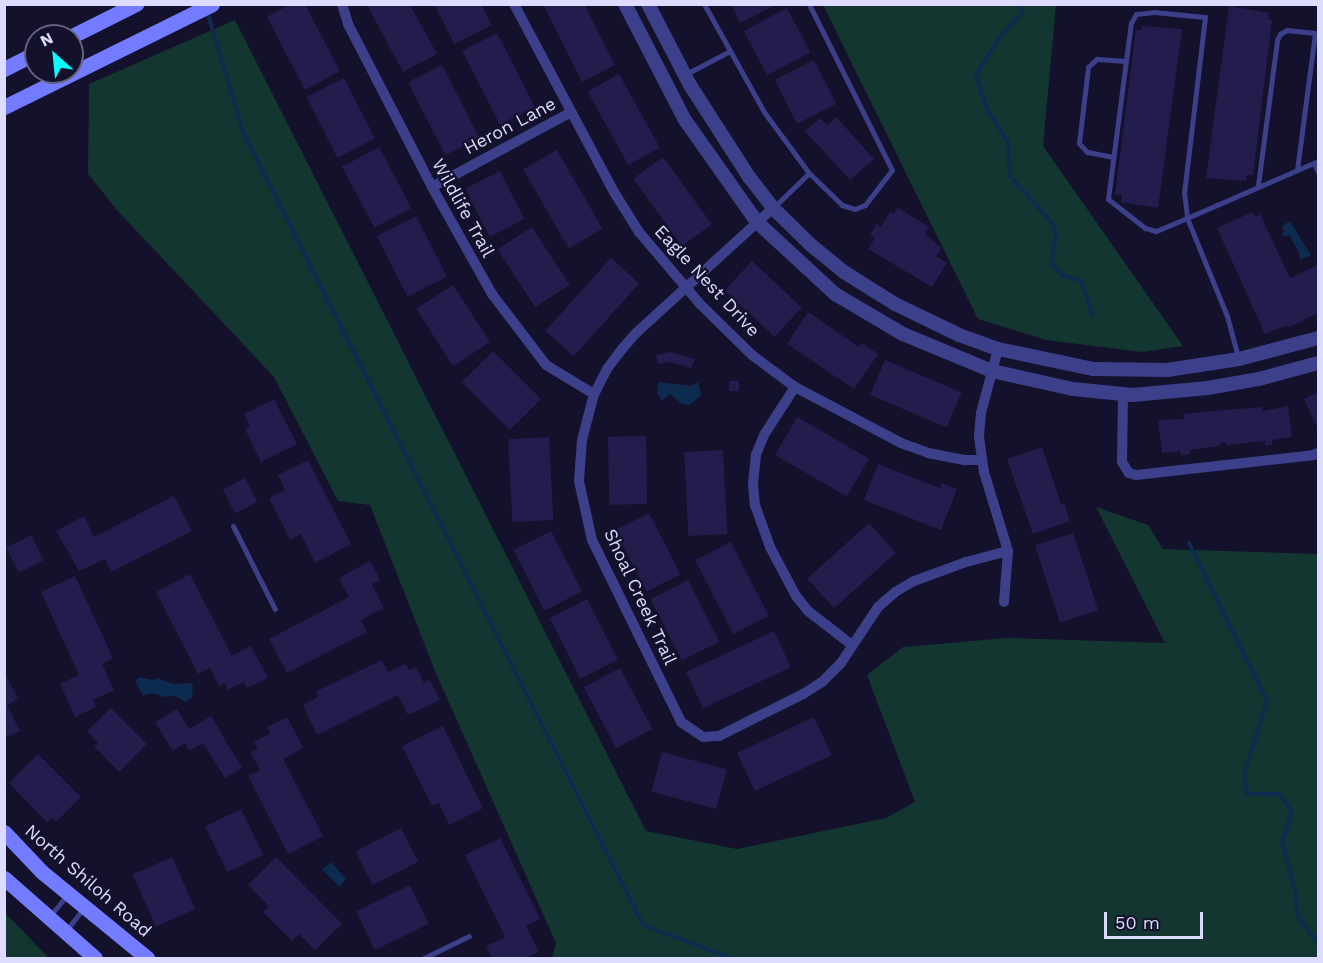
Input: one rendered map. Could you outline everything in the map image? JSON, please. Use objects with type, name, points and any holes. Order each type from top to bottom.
[{"type":"main road","points":[[84,30],[136,4]]},
{"type":"main road","points":[[4,107],[212,4]]},
{"type":"main road","points":[[4,69],[24,59]]},
{"type":"main road","name":"North Shiloh Road","points":[[4,832],[42,872],[147,958]]},
{"type":"main road","points":[[4,878],[95,958]]},
{"type":"street","name":"Eagle Nest Drive","points":[[514,4],[571,112],[639,232],[686,288],[752,355],[795,387],[901,443],[928,453],[966,460],[982,460]]},
{"type":"street","points":[[625,4],[685,120],[757,222],[835,294],[903,334],[992,371],[1073,389],[1123,393],[1208,388],[1259,379],[1318,363]]},
{"type":"street","points":[[648,4],[685,75],[749,177],[772,208],[812,246],[844,272],[895,304],[959,335],[998,349],[1094,369],[1167,370],[1239,360],[1318,338]]},
{"type":"street","name":"Wildlife Trail","points":[[342,6],[348,24],[432,187],[492,294],[527,343],[546,365],[594,394]]},
{"type":"street","points":[[643,38],[678,74],[685,75]]},
{"type":"street","name":"Heron Lane","points":[[432,187],[571,112]]},
{"type":"street","name":"Shoal Creek Trail","points":[[772,208],[636,333],[607,369],[594,394],[579,460],[582,503],[592,540],[681,722],[703,737],[720,736],[803,694],[834,669],[852,645]]},
{"type":"street","points":[[998,349],[981,413],[982,460],[1008,551],[1004,602]]},
{"type":"street","points":[[795,387],[764,435],[756,455],[753,484],[755,505],[760,525],[796,596],[808,611],[852,645],[878,607],[914,581],[966,562],[1008,551]]},
{"type":"street","points":[[1123,393],[1122,462],[1129,473],[1147,473],[1318,453]]},
{"type":"lane","points":[[704,4],[728,52],[764,112],[809,174],[842,206],[855,209],[865,205],[892,170],[809,4]]},
{"type":"lane","points":[[1239,360],[1227,316],[1186,218],[1184,192],[1205,17],[1154,12],[1136,14],[1131,23],[1113,157],[1108,199],[1112,204],[1144,228],[1156,231],[1186,218],[1258,185],[1316,162],[1318,172]]},
{"type":"lane","points":[[1258,185],[1277,40],[1280,34],[1287,30],[1317,33],[1297,170]]},
{"type":"lane","points":[[685,75],[728,52]]},
{"type":"lane","points":[[1113,157],[1087,152],[1079,143],[1088,67],[1097,59],[1126,61]]},
{"type":"lane","points":[[772,208],[809,174]]},
{"type":"lane","points":[[233,526],[275,609]]},
{"type":"lane","points":[[48,918],[68,894]]},
{"type":"lane","points":[[64,933],[84,908]]},
{"type":"lane","points":[[424,958],[469,936]]},
{"type":"green space","points":[[823,5],[1056,5],[1043,146],[1183,346],[1142,352],[1046,340],[978,319]]},
{"type":"green space","points":[[235,20],[646,831],[737,849],[886,818],[915,802],[867,675],[903,647],[1007,638],[1165,643],[1096,507],[1148,525],[1163,549],[1318,554],[1318,958],[552,958],[556,943],[435,671],[370,505],[338,501],[274,377],[117,210],[88,174],[89,84]]},
{"type":"green space","points":[[5,913],[49,958],[5,958]]},
{"type":"water","points":[[1290,221],[1311,255],[1300,260],[1299,253],[1289,235],[1284,237],[1282,233],[1284,231],[1282,226]]},
{"type":"water","points":[[658,382],[691,386],[698,382],[701,395],[690,405],[682,404],[670,394],[662,401],[657,393]]},
{"type":"water","points":[[139,677],[153,680],[158,678],[173,684],[190,683],[193,686],[192,697],[186,702],[175,696],[164,697],[153,693],[143,696],[135,681]]},
{"type":"water","points":[[331,862],[346,879],[340,887],[322,870]]},
{"type":"building","points":[[290,4],[305,4],[340,71],[305,90],[267,17]]},
{"type":"building","points":[[434,4],[481,4],[492,25],[454,44]]},
{"type":"building","points":[[543,4],[584,4],[615,65],[582,82]]},
{"type":"building","points":[[731,4],[777,4],[740,23]]},
{"type":"building","points":[[367,5],[410,5],[437,54],[403,72]]},
{"type":"building","points":[[1229,6],[1269,13],[1268,19],[1272,20],[1253,175],[1247,175],[1246,181],[1206,178]]},
{"type":"building","points":[[787,8],[810,52],[767,75],[744,31]]},
{"type":"building","points":[[1142,26],[1182,29],[1158,208],[1121,202],[1122,195],[1115,194],[1136,30],[1141,31]]},
{"type":"building","points":[[497,33],[535,107],[500,125],[462,51]]},
{"type":"building","points":[[814,60],[836,104],[797,124],[775,80]]},
{"type":"building","points":[[442,65],[479,138],[445,155],[408,82]]},
{"type":"building","points":[[619,74],[660,147],[628,165],[588,91]]},
{"type":"building","points":[[344,78],[375,139],[337,158],[307,97]]},
{"type":"building","points":[[836,117],[874,159],[850,180],[805,131],[820,118],[827,125]]},
{"type":"building","points":[[379,147],[411,208],[374,228],[342,167]]},
{"type":"building","points":[[557,150],[602,229],[569,248],[523,170]]},
{"type":"building","points":[[663,157],[712,224],[682,246],[633,179]]},
{"type":"building","points":[[500,171],[525,219],[490,237],[465,189]]},
{"type":"building","points":[[898,208],[929,227],[925,234],[941,248],[936,256],[947,263],[932,287],[868,249],[875,238],[870,235],[877,224],[881,227],[890,212],[893,214]]},
{"type":"building","points":[[1252,212],[1255,217],[1260,214],[1290,278],[1318,265],[1318,313],[1288,328],[1287,325],[1265,334],[1217,228]]},
{"type":"building","points":[[416,216],[447,277],[408,297],[377,236]]},
{"type":"building","points":[[532,227],[570,285],[535,307],[498,249]]},
{"type":"building","points":[[611,258],[639,283],[574,356],[545,331]]},
{"type":"building","points":[[752,261],[802,307],[774,337],[725,290]]},
{"type":"building","points":[[453,285],[490,342],[453,366],[416,309]]},
{"type":"building","points":[[808,312],[859,347],[862,343],[878,354],[854,389],[787,344]]},
{"type":"building","points":[[493,351],[541,399],[510,430],[462,382]]},
{"type":"building","points":[[670,352],[695,359],[691,368],[670,362],[658,364],[656,355]]},
{"type":"building","points":[[885,360],[961,392],[947,427],[870,395]]},
{"type":"building","points":[[729,381],[739,381],[739,391],[729,391]]},
{"type":"building","points":[[1318,392],[1318,429],[1304,399]]},
{"type":"building","points":[[274,399],[297,444],[261,462],[245,429],[250,426],[244,414]]},
{"type":"building","points":[[1288,406],[1292,437],[1272,440],[1272,445],[1265,446],[1265,441],[1226,445],[1226,442],[1220,443],[1220,446],[1190,450],[1190,454],[1181,456],[1180,451],[1162,453],[1158,420],[1184,419],[1183,414],[1262,407],[1262,411]]},
{"type":"building","points":[[797,417],[869,458],[847,497],[775,455]]},
{"type":"building","points":[[646,436],[647,504],[609,505],[608,437]]},
{"type":"building","points":[[549,437],[553,520],[512,522],[508,439]]},
{"type":"building","points":[[1042,447],[1061,504],[1064,503],[1070,521],[1033,534],[1007,459]]},
{"type":"building","points":[[723,450],[727,534],[688,536],[684,452]]},
{"type":"building","points":[[308,460],[351,544],[315,563],[301,534],[290,540],[269,498],[285,490],[278,475]]},
{"type":"building","points":[[878,464],[940,488],[942,483],[957,489],[941,530],[864,500]]},
{"type":"building","points":[[245,478],[257,502],[235,513],[223,489]]},
{"type":"building","points":[[174,496],[192,531],[111,572],[105,559],[79,571],[56,531],[84,516],[94,537]]},
{"type":"building","points":[[649,513],[680,574],[646,592],[615,530]]},
{"type":"building","points":[[869,523],[896,553],[834,608],[807,579]]},
{"type":"building","points":[[551,531],[582,592],[544,611],[514,550]]},
{"type":"building","points":[[1073,533],[1098,610],[1060,622],[1035,545]]},
{"type":"building","points":[[31,535],[44,560],[19,573],[6,548]]},
{"type":"building","points":[[731,542],[769,616],[733,634],[695,560]]},
{"type":"building","points":[[370,561],[380,580],[372,584],[384,608],[361,620],[367,632],[287,673],[269,639],[349,597],[339,578]]},
{"type":"building","points":[[190,574],[232,656],[251,646],[268,678],[247,688],[244,682],[228,690],[225,683],[219,686],[210,668],[198,674],[156,592]]},
{"type":"building","points":[[75,576],[113,658],[102,664],[114,690],[93,700],[96,707],[75,717],[60,684],[79,675],[41,592]]},
{"type":"building","points":[[688,580],[719,641],[682,661],[651,599]]},
{"type":"building","points":[[587,599],[618,660],[580,679],[550,618]]},
{"type":"building","points":[[774,631],[791,667],[703,708],[686,672]]},
{"type":"building","points":[[382,660],[388,672],[406,664],[409,670],[416,667],[424,683],[430,680],[440,700],[408,715],[398,695],[317,735],[303,705],[318,697],[315,692]]},
{"type":"building","points":[[620,668],[652,729],[616,748],[584,687]]},
{"type":"building","points":[[4,672],[18,699],[7,705],[20,731],[4,738]]},
{"type":"building","points":[[111,708],[147,744],[119,772],[94,746],[98,743],[87,731]]},
{"type":"building","points":[[177,709],[189,729],[211,716],[242,768],[225,778],[203,743],[189,751],[185,743],[173,751],[155,722]]},
{"type":"building","points":[[287,717],[303,748],[283,759],[323,836],[288,854],[248,776],[260,770],[250,752],[258,748],[254,742],[270,733],[267,727]]},
{"type":"building","points":[[814,717],[832,755],[755,791],[737,753]]},
{"type":"building","points":[[443,726],[483,808],[449,825],[439,803],[432,806],[402,746]]},
{"type":"building","points":[[662,752],[727,769],[716,809],[651,792]]},
{"type":"building","points":[[38,754],[81,797],[56,822],[52,818],[47,822],[9,783]]},
{"type":"building","points":[[241,809],[263,855],[227,872],[205,827]]},
{"type":"building","points":[[401,828],[418,862],[373,885],[356,851]]},
{"type":"building","points":[[500,838],[540,919],[526,926],[539,952],[525,958],[492,958],[486,946],[505,937],[465,855]]},
{"type":"building","points":[[172,857],[195,909],[156,927],[133,874]]},
{"type":"building","points":[[276,857],[342,924],[315,950],[299,934],[292,941],[263,912],[269,906],[248,885]]},
{"type":"building","points":[[410,885],[429,924],[375,950],[356,911]]},
{"type":"waterway","points":[[1022,4],[1022,13],[999,38],[976,75],[988,111],[1008,142],[1010,176],[1052,223],[1056,234],[1052,264],[1062,275],[1081,281],[1093,315]]},
{"type":"waterway","points":[[207,11],[243,132],[643,925],[731,958]]},
{"type":"waterway","points":[[1189,543],[1267,701],[1244,774],[1247,794],[1279,794],[1292,812],[1282,841],[1296,895],[1297,915],[1318,941]]}]
